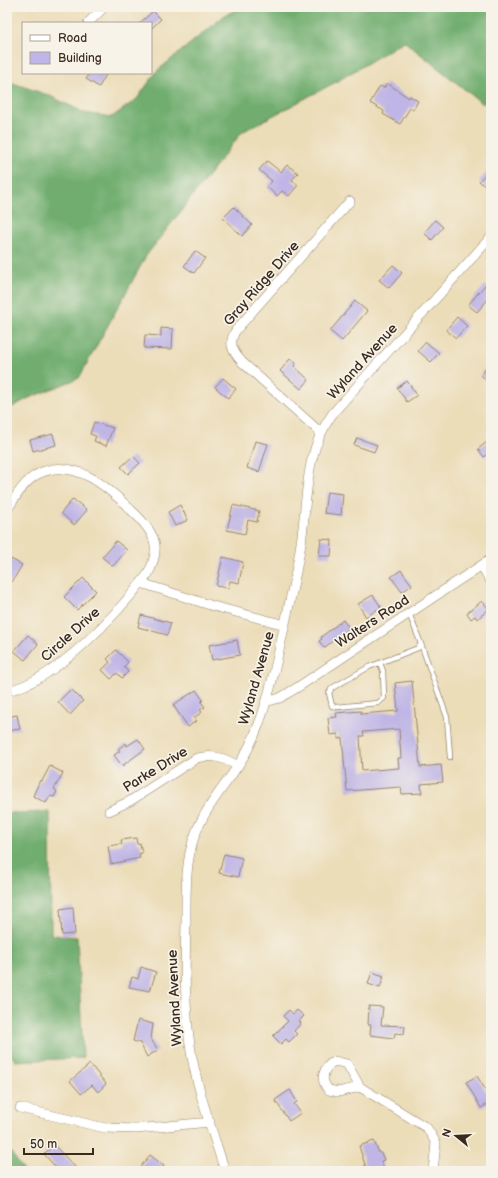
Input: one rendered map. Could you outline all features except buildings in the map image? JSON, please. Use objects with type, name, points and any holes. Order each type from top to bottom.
[{"type":"street","points":[[89,22],[104,7]]},
{"type":"street","name":"Gray Ridge Drive","points":[[320,432],[242,362],[232,349],[232,338],[236,330],[350,201]]},
{"type":"street","name":"Wyland Avenue","points":[[225,1171],[194,1066],[187,1023],[185,950],[188,870],[192,843],[197,828],[210,806],[238,766],[249,747],[266,702],[285,625],[301,543],[310,467],[320,432],[337,409],[489,244]]},
{"type":"street","name":"Circle Drive","points":[[7,510],[25,485],[32,478],[47,470],[70,470],[102,483],[119,496],[140,519],[155,545],[153,561],[148,574],[86,641],[46,674],[30,684],[7,691]]},
{"type":"street","name":"Walters Road","points":[[266,702],[280,698],[491,559]]},
{"type":"street","points":[[482,566],[491,582]]},
{"type":"street","points":[[141,583],[213,606],[285,625]]},
{"type":"street","name":"Parke Drive","points":[[109,811],[130,801],[197,758],[205,756],[218,756],[238,766]]},
{"type":"street","points":[[360,1087],[427,1128],[436,1143],[433,1171]]},
{"type":"street","points":[[20,1108],[104,1128],[136,1129],[210,1122]]},
{"type":"lane","points":[[409,613],[447,716],[450,757]]},
{"type":"lane","points":[[380,663],[383,671],[384,698],[378,703],[337,707],[332,706],[329,693],[332,688],[369,667],[418,648],[421,644]]},
{"type":"green space","points":[[243,7],[491,7],[491,95],[483,104],[404,41],[336,82],[242,132],[146,256],[79,378],[29,398],[7,410],[7,81],[48,95],[85,113],[112,117],[137,99],[157,71],[225,15]]},
{"type":"green space","points":[[50,812],[51,935],[77,937],[83,1058],[15,1061],[7,1048],[7,813]]},
{"type":"green space","points":[[7,1147],[24,1171],[7,1171]]}]
